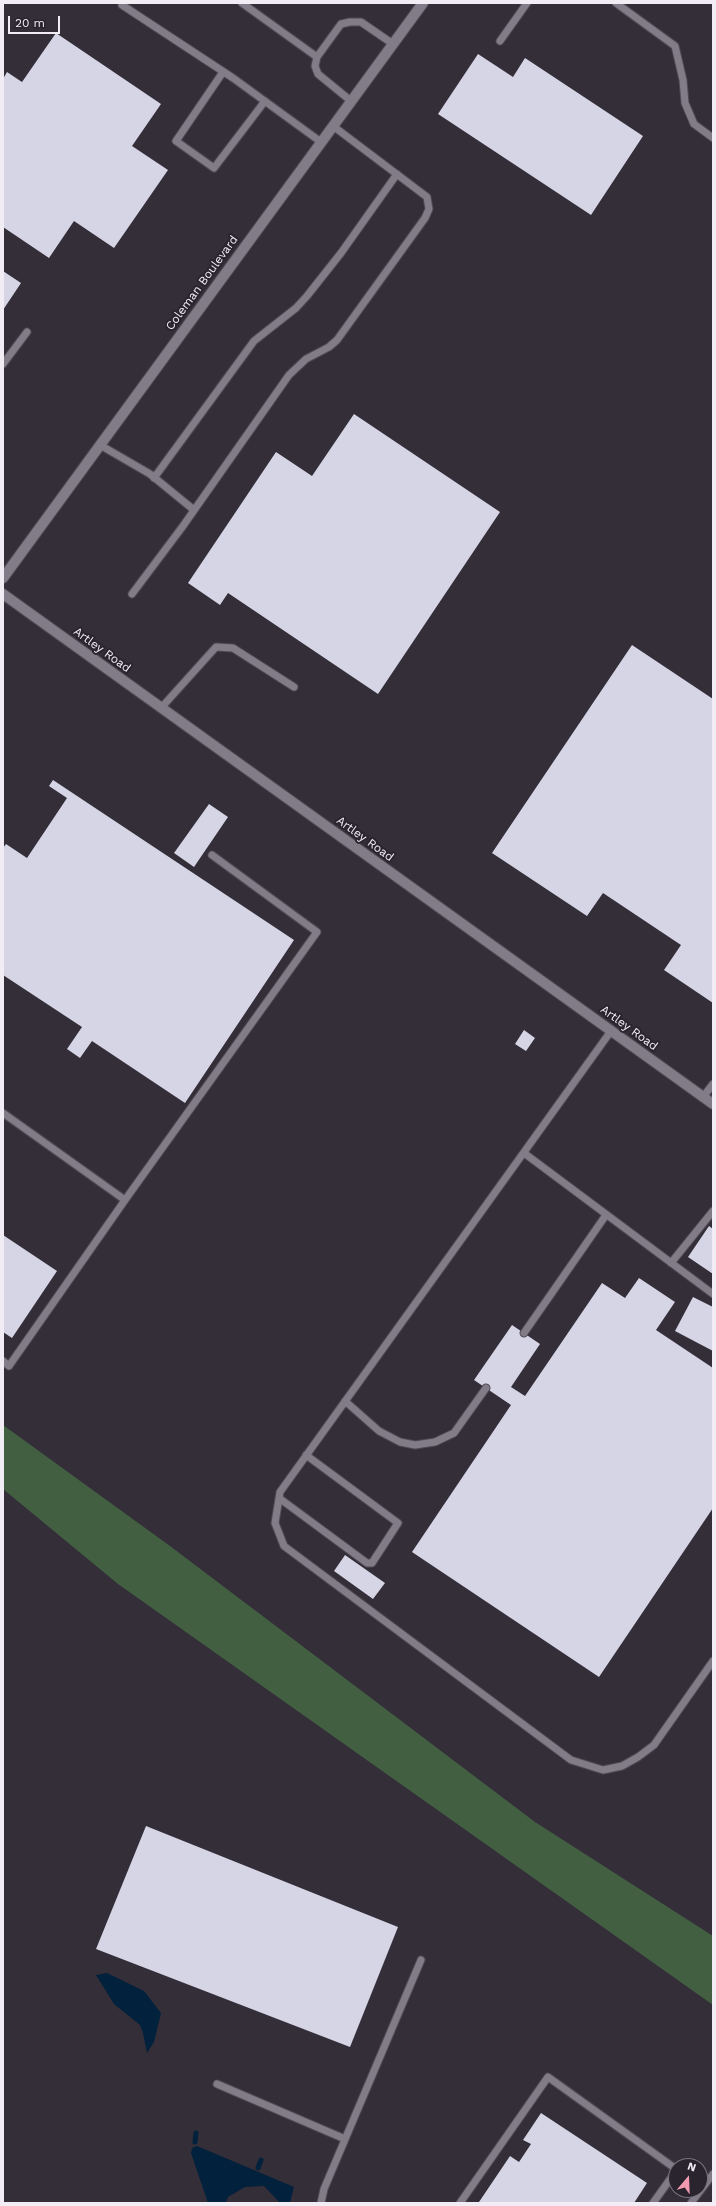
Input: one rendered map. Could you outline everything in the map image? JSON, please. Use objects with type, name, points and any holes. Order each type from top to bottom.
[{"type":"street","name":"Coleman Boulevard","points":[[3,578],[423,3]]},
{"type":"street","name":"Artley Road","points":[[3,594],[713,1104]]},
{"type":"lane","points":[[242,3],[317,57]]},
{"type":"lane","points":[[500,41],[527,3]]},
{"type":"lane","points":[[616,3],[675,46],[685,103],[694,124],[713,138]]},
{"type":"lane","points":[[122,5],[223,72],[321,142]]},
{"type":"lane","points":[[351,101],[318,74],[315,66],[317,57],[341,24],[361,22],[393,44]]},
{"type":"lane","points":[[223,72],[176,141],[214,168],[265,102]]},
{"type":"lane","points":[[132,594],[194,510],[289,375],[306,359],[329,347],[337,340],[425,218],[429,209],[427,197],[333,126]]},
{"type":"lane","points":[[154,478],[254,341],[296,308],[303,300],[341,253],[397,174]]},
{"type":"lane","points":[[3,364],[27,332]]},
{"type":"lane","points":[[100,445],[154,478],[194,510]]},
{"type":"lane","points":[[161,708],[216,647],[233,648],[294,687]]},
{"type":"lane","points":[[3,1361],[9,1366],[125,1200],[317,932],[212,855]]},
{"type":"lane","points":[[611,1031],[280,1492],[275,1523],[284,1546],[571,1760],[603,1770],[622,1766],[638,1757],[654,1745],[713,1661]]},
{"type":"lane","points":[[703,1097],[713,1084]]},
{"type":"lane","points":[[3,1113],[125,1200]]},
{"type":"lane","points":[[524,1153],[713,1294]]},
{"type":"lane","points":[[671,1263],[713,1211]]},
{"type":"lane","points":[[524,1333],[606,1215]]},
{"type":"lane","points":[[345,1401],[379,1432],[400,1442],[415,1445],[435,1442],[454,1433],[486,1388]]},
{"type":"lane","points":[[279,1498],[367,1563],[372,1563],[398,1523],[306,1455]]},
{"type":"lane","points":[[321,2203],[324,2189],[421,1960]]},
{"type":"lane","points":[[460,2203],[548,2077],[668,2164]]},
{"type":"lane","points":[[217,2084],[346,2139]]},
{"type":"lane","points":[[691,2203],[713,2174]]},
{"type":"lane","points":[[653,2203],[668,2181]]},
{"type":"green space","points":[[3,1425],[170,1546],[535,1822],[713,1936],[713,2005],[118,1584],[3,1489]]},
{"type":"water","points":[[107,1973],[144,1991],[161,2013],[154,2042],[147,2053],[140,2025],[114,2004],[96,1975]]},
{"type":"water","points":[[197,2146],[294,2187],[290,2203],[280,2203],[264,2186],[245,2187],[228,2197],[226,2203],[208,2203],[191,2153],[192,2148]]},
{"type":"building","points":[[56,33],[161,104],[132,146],[168,170],[114,248],[74,221],[49,258],[3,227],[3,79],[7,72],[22,82]]},
{"type":"building","points":[[478,54],[513,77],[525,58],[643,136],[591,215],[438,114]]},
{"type":"building","points":[[3,271],[21,283],[3,310]]},
{"type":"building","points":[[354,414],[500,512],[378,694],[228,593],[220,605],[188,583],[276,452],[312,476]]},
{"type":"building","points":[[632,645],[713,699],[713,1003],[664,970],[681,945],[603,893],[587,916],[492,853]]},
{"type":"building","points":[[53,780],[294,940],[185,1103],[92,1041],[80,1058],[67,1049],[82,1027],[3,975],[3,848],[6,844],[27,858],[67,798],[49,786]]},
{"type":"building","points":[[209,804],[228,817],[194,867],[174,853]]},
{"type":"building","points":[[524,1030],[535,1038],[526,1051],[515,1044]]},
{"type":"building","points":[[709,1226],[713,1229],[713,1274],[688,1257]]},
{"type":"building","points":[[3,1235],[57,1271],[12,1338],[3,1332]]},
{"type":"building","points":[[639,1278],[675,1302],[656,1330],[713,1368],[713,1508],[599,1677],[412,1552],[511,1405],[474,1380],[512,1325],[540,1344],[511,1387],[525,1396],[602,1283],[625,1298]]},
{"type":"building","points":[[693,1297],[713,1307],[713,1351],[675,1331]]},
{"type":"building","points":[[345,1555],[385,1583],[373,1599],[334,1571]]},
{"type":"building","points":[[146,1826],[398,1927],[350,2047],[96,1949]]},
{"type":"building","points":[[541,2113],[647,2183],[634,2203],[479,2202],[510,2156],[519,2162],[531,2144],[523,2140]]},
{"type":"waterway","points":[[195,2142],[196,2133]]},
{"type":"waterway","points":[[258,2168],[261,2160]]}]
